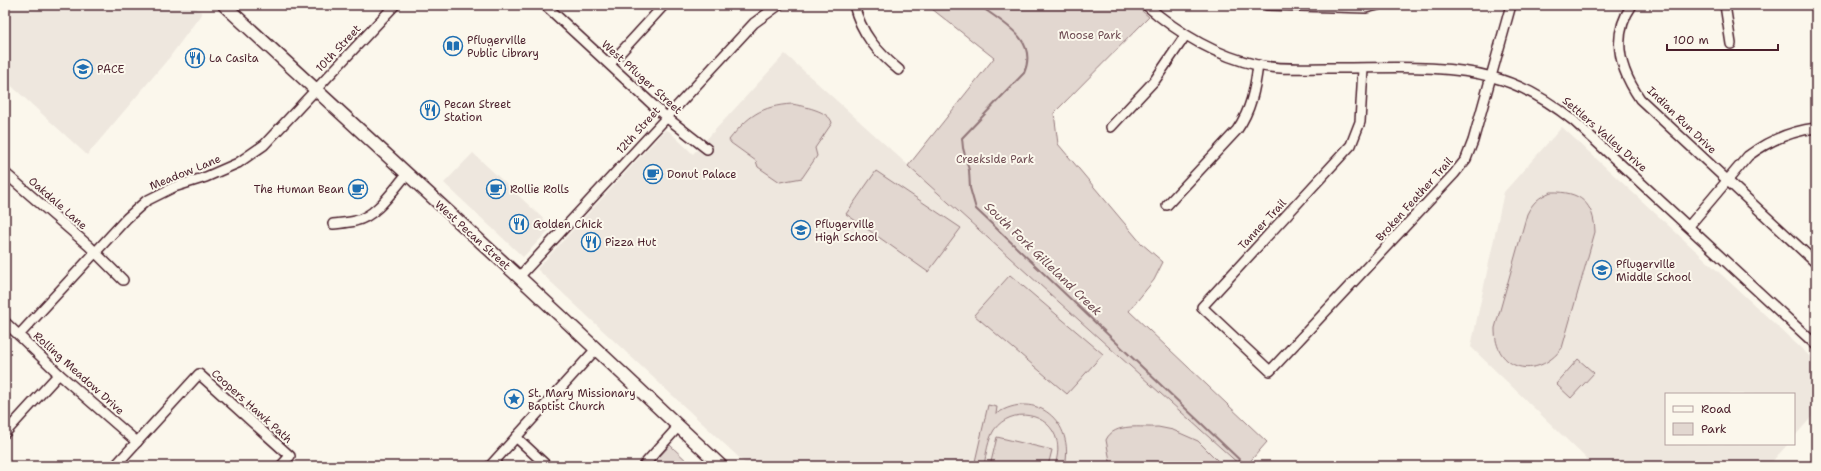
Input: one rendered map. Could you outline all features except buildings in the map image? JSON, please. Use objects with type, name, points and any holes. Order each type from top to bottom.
[{"type":"main road","name":"West Pecan Street","points":[[224,5],[519,277],[720,466]]},
{"type":"street","name":"10th Street","points":[[316,90],[395,5]]},
{"type":"street","name":"West Pfluger Street","points":[[545,5],[666,117],[707,149]]},
{"type":"street","points":[[610,64],[664,5]]},
{"type":"street","name":"12th Street","points":[[519,277],[754,23],[778,5]]},
{"type":"street","points":[[854,5],[858,18],[869,40],[881,56],[899,70]]},
{"type":"street","name":"Settlers Valley Drive","points":[[1146,5],[1166,23],[1185,36],[1213,51],[1258,65],[1296,68],[1439,69],[1466,71],[1491,76],[1522,87],[1557,107],[1574,121],[1816,345]]},
{"type":"street","points":[[1267,5],[1366,8],[1378,5]]},
{"type":"street","name":"Broken Feather Trail","points":[[1270,371],[1460,166],[1469,153],[1511,5]]},
{"type":"street","name":"Indian Run Drive","points":[[1632,5],[1625,18],[1620,41],[1620,54],[1629,84],[1640,99],[1815,260]]},
{"type":"street","points":[[1725,5],[1730,44]]},
{"type":"street","points":[[1111,127],[1155,80],[1185,36]]},
{"type":"street","points":[[1167,205],[1237,130],[1243,121],[1252,101],[1258,65]]},
{"type":"street","name":"Tanner Trail","points":[[1270,371],[1202,307],[1350,145],[1360,122],[1363,69]]},
{"type":"street","name":"Meadow Lane","points":[[19,335],[127,218],[146,201],[174,187],[206,177],[238,163],[264,145],[316,90]]},
{"type":"street","points":[[1689,226],[1748,156],[1767,143],[1793,132],[1816,128]]},
{"type":"street","name":"Oakdale Lane","points":[[5,174],[95,252],[123,280]]},
{"type":"street","points":[[333,224],[355,222],[367,217],[407,174]]},
{"type":"street","name":"Rolling Meadow Drive","points":[[5,322],[59,374],[137,442]]},
{"type":"street","points":[[490,466],[596,349]]},
{"type":"street","points":[[5,433],[59,374]]},
{"type":"street","name":"Coopers Hawk Path","points":[[137,442],[199,374],[290,456],[281,466]]},
{"type":"street","points":[[643,466],[678,427]]},
{"type":"street","points":[[516,437],[547,466]]},
{"type":"street","points":[[115,466],[137,442]]},
{"type":"shaded area","name":"PACE","points":[[5,5],[193,5],[202,13],[169,58],[87,155],[5,80]]},
{"type":"shaded area","name":"Pflugerville High School","points":[[785,54],[1241,466],[748,466],[537,269],[665,130],[669,131],[693,154]]},
{"type":"shaded area","name":"Pflugerville Middle School","points":[[1562,127],[1816,362],[1816,412],[1795,436],[1795,393],[1665,393],[1665,445],[1787,445],[1768,466],[1692,466],[1686,461],[1674,466],[1601,466],[1591,463],[1471,347],[1504,192]]},
{"type":"shaded area","points":[[473,153],[552,227],[523,257],[444,183]]},
{"type":"green space","name":"Creekside Park","points":[[927,5],[1135,5],[1149,17],[1054,113],[1058,144],[1141,243],[1163,262],[1154,280],[1129,311],[1267,442],[1246,466],[1241,466],[908,166],[994,58]]},
{"type":"green space","points":[[792,104],[821,112],[830,119],[832,123],[815,148],[817,156],[802,178],[780,182],[758,167],[756,161],[729,140],[742,125],[763,110],[781,105]]},
{"type":"green space","points":[[876,171],[961,228],[928,272],[846,214]]},
{"type":"green space","points":[[1551,192],[1570,194],[1584,201],[1592,213],[1595,232],[1562,348],[1552,358],[1541,365],[1530,368],[1509,362],[1502,354],[1497,343],[1495,328],[1527,214],[1537,200]]},
{"type":"green space","points":[[1010,275],[1103,354],[1067,394],[974,315]]},
{"type":"green space","points":[[1578,359],[1594,373],[1571,398],[1556,384]]},
{"type":"green space","points":[[988,405],[997,407],[996,414],[1011,407],[1025,405],[1038,407],[1049,414],[1058,423],[1064,436],[1067,450],[1065,466],[1055,466],[1058,444],[1053,431],[1047,424],[1038,418],[1020,415],[1001,422],[992,434],[986,452],[984,466],[974,466]]},
{"type":"green space","points":[[1158,427],[1173,430],[1198,441],[1223,466],[1111,466],[1106,440],[1110,434],[1122,428]]},
{"type":"green space","points":[[997,437],[1052,450],[1048,466],[990,466]]},
{"type":"green space","points":[[670,445],[692,466],[651,466]]},
{"type":"waterway","name":"South Fork Gilleland Creek","points":[[979,5],[1016,33],[1027,51],[1027,61],[1024,73],[962,138],[969,170],[970,188],[976,209],[1245,465]]},
{"type":"place","name":"Pflugerville Public Library","points":[[453,46]]},
{"type":"place","name":"La Casita","points":[[195,58]]},
{"type":"place","name":"PACE","points":[[83,69]]},
{"type":"place","name":"Pecan Street Station","points":[[430,110]]},
{"type":"place","name":"Donut Palace","points":[[653,174]]},
{"type":"place","name":"The Human Bean","points":[[358,189]]},
{"type":"place","name":"Rollie Rolls","points":[[496,189]]},
{"type":"place","name":"Golden Chick","points":[[519,224]]},
{"type":"place","name":"Pflugerville High School","points":[[801,230]]},
{"type":"place","name":"Pizza Hut","points":[[591,242]]},
{"type":"place","name":"Pflugerville Middle School","points":[[1602,270]]},
{"type":"place","name":"St. Mary Missionary Baptist Church","points":[[514,399]]},
{"type":"park label","name":"Moose Park","points":[[1090,35]]}]
